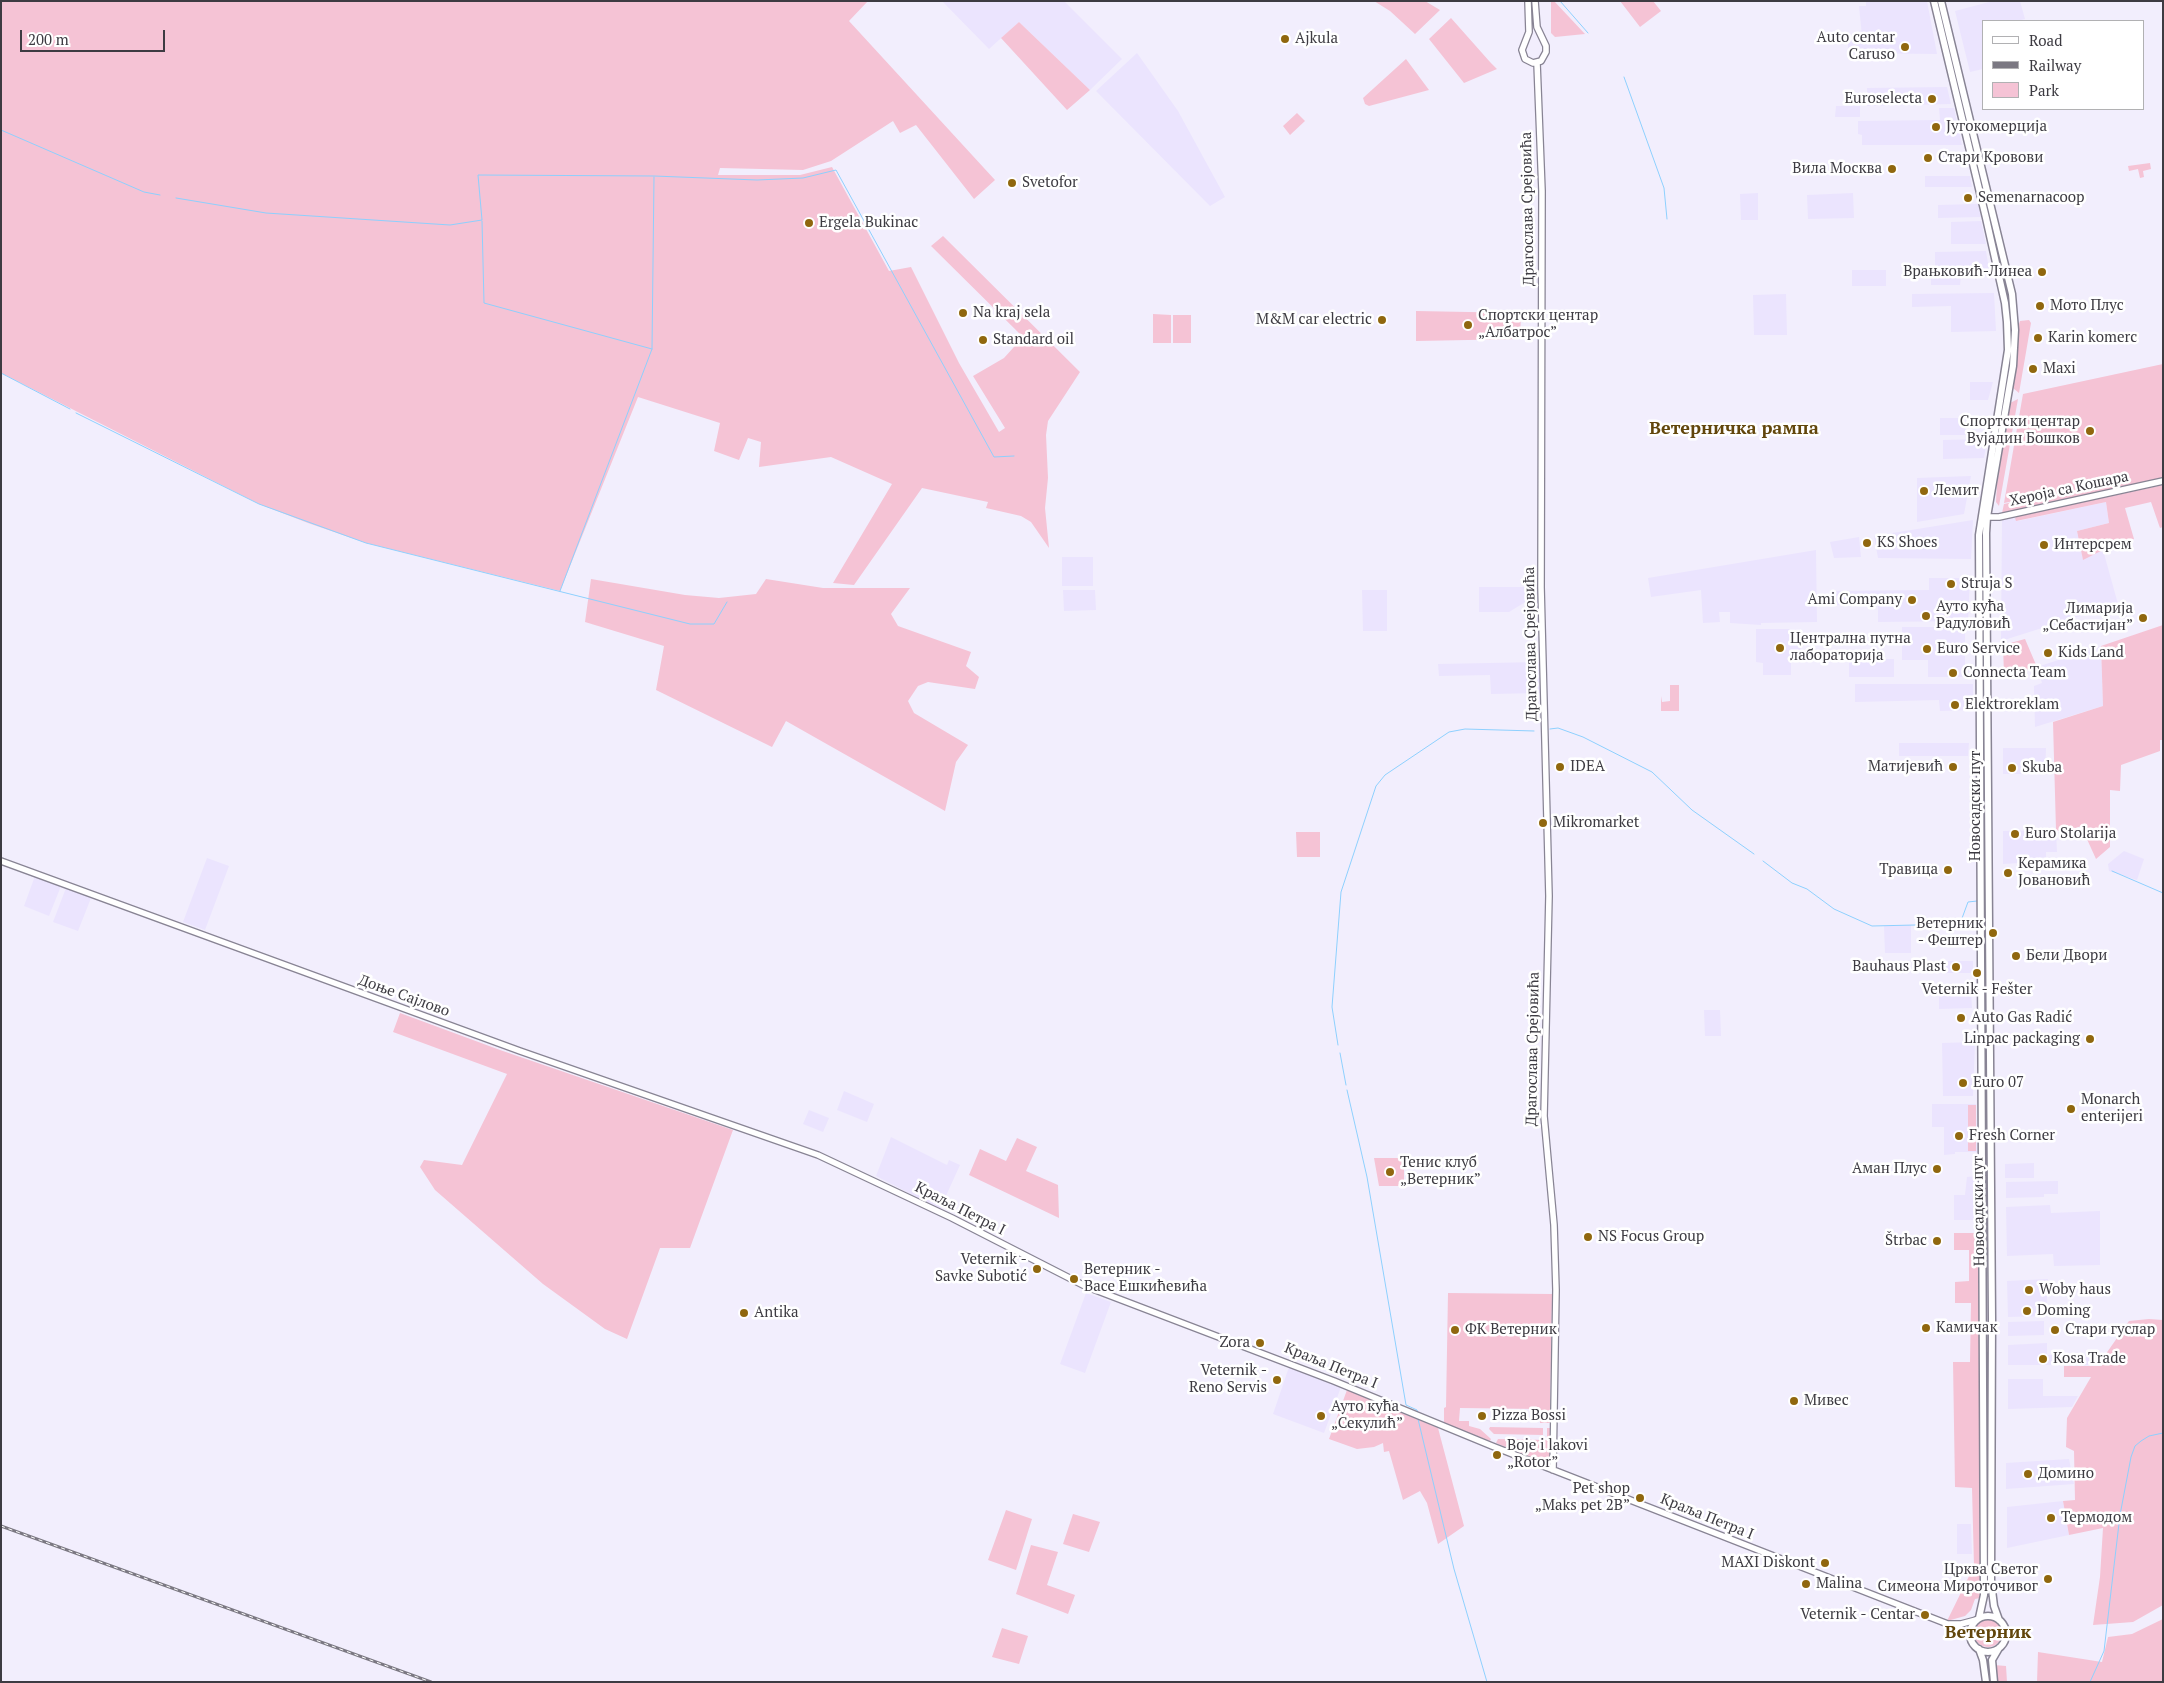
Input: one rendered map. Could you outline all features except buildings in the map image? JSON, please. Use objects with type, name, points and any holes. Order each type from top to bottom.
[{"type":"main road","name":"Новосадски пут","points":[[1934,1],[1986,218],[2002,289],[2007,322],[2008,350],[1984,517],[1992,1307],[1992,1582],[1995,1609],[2000,1620]]},
{"type":"main road","name":"Новосадски пут","points":[[1941,1],[2014,306],[2015,342],[2013,366],[1979,535],[1984,1595],[1978,1619]]},
{"type":"main road","points":[[1986,1682],[1983,1660],[1979,1649],[1973,1643],[1970,1636],[1971,1627],[1978,1619],[1988,1615],[2000,1620],[2004,1624],[2006,1633],[2004,1642],[1992,1660],[1991,1666],[1994,1682]]},
{"type":"main road","points":[[1979,1649],[1991,1651],[2000,1647]]},
{"type":"street","points":[[1528,1],[1529,32],[1522,50],[1523,56],[1529,62],[1537,63],[1544,59],[1546,46],[1537,27],[1535,1]]},
{"type":"street","points":[[1526,41],[1536,38],[1542,41]]},
{"type":"street","name":"Драгослава Срејовића","points":[[1537,63],[1542,191],[1541,587],[1549,896],[1544,1116],[1554,1225],[1556,1300],[1553,1470]]},
{"type":"street","name":"Хероја са Кошара","points":[[1984,517],[1999,517],[2163,482]]},
{"type":"street","name":"Доње Сајлово","points":[[1,861],[438,1021],[801,1149]]},
{"type":"street","name":"Краља Петра I","points":[[801,1149],[842,1166],[952,1218],[1084,1286],[1212,1333],[1553,1470],[1963,1630],[1970,1636]]},
{"type":"street","points":[[1944,1624],[1961,1624],[1978,1619]]},
{"type":"shaded area","points":[[942,1],[1064,1],[1122,59],[1090,90],[1019,22],[989,49]]},
{"type":"shaded area","points":[[1866,1],[1927,1],[1937,54],[1848,53],[1848,37],[1862,36],[1859,6],[1866,6]]},
{"type":"shaded area","points":[[1993,1],[2020,1],[2025,19],[1982,20],[1982,69],[1970,72],[1955,11]]},
{"type":"shaded area","points":[[1137,53],[1178,111],[1225,197],[1210,206],[1096,91]]},
{"type":"shaded area","points":[[1947,87],[1951,104],[1867,106],[1867,88]]},
{"type":"shaded area","points":[[1836,106],[1860,106],[1860,117],[1835,117]]},
{"type":"shaded area","points":[[1939,108],[1954,108],[1962,145],[1862,145],[1862,135],[1858,134],[1858,121],[1940,120]]},
{"type":"shaded area","points":[[1925,176],[1970,176],[1972,187],[1925,187]]},
{"type":"shaded area","points":[[1758,193],[1758,220],[1741,220],[1740,194]]},
{"type":"shaded area","points":[[1853,193],[1854,218],[1808,219],[1807,195]]},
{"type":"shaded area","points":[[1978,204],[1981,217],[1938,218],[1938,205]]},
{"type":"shaded area","points":[[1981,221],[1986,244],[1951,244],[1951,222]]},
{"type":"shaded area","points":[[1986,251],[1990,275],[1961,276],[1960,285],[1931,285],[1931,276],[1935,275],[1935,252]]},
{"type":"shaded area","points":[[1852,270],[1886,270],[1886,286],[1852,286]]},
{"type":"shaded area","points":[[1994,293],[1996,331],[1951,332],[1951,306],[1912,307],[1912,294]]},
{"type":"shaded area","points":[[1786,294],[1787,335],[1754,335],[1753,295]]},
{"type":"shaded area","points":[[1970,382],[1993,382],[1988,400],[1970,400]]},
{"type":"shaded area","points":[[1940,418],[1965,418],[1966,435],[1940,435]]},
{"type":"shaded area","points":[[1987,439],[1984,458],[1943,459],[1943,440]]},
{"type":"shaded area","points":[[1971,476],[1964,514],[1917,522],[1917,478]]},
{"type":"shaded area","points":[[2106,502],[2109,523],[2077,531],[2083,559],[2103,550],[2118,604],[2001,641],[2002,520],[2015,518],[2018,521]]},
{"type":"shaded area","points":[[1973,520],[1971,559],[1878,558],[1874,536]]},
{"type":"shaded area","points":[[1859,537],[1861,557],[1834,558],[1830,542]]},
{"type":"shaded area","points":[[1816,550],[1817,622],[1761,623],[1761,625],[1730,623],[1730,612],[1719,612],[1720,622],[1703,623],[1701,590],[1651,597],[1648,578]]},
{"type":"shaded area","points":[[1062,557],[1093,557],[1093,586],[1062,586]]},
{"type":"shaded area","points":[[1929,578],[1970,578],[1968,621],[1878,622],[1878,605],[1836,605],[1836,591],[1929,590]]},
{"type":"shaded area","points":[[1479,587],[1538,587],[1539,617],[1531,601],[1527,601],[1509,612],[1479,612]]},
{"type":"shaded area","points":[[1063,590],[1095,590],[1096,610],[1064,611]]},
{"type":"shaded area","points":[[1362,590],[1387,590],[1387,631],[1363,631]]},
{"type":"shaded area","points":[[1902,627],[1965,627],[1965,677],[1928,677],[1928,660],[1902,660]]},
{"type":"shaded area","points":[[1756,629],[1800,629],[1801,661],[1791,661],[1791,675],[1763,675],[1763,663],[1756,662]]},
{"type":"shaded area","points":[[2101,646],[2103,706],[2035,727],[2034,686],[2042,683],[2037,667]]},
{"type":"shaded area","points":[[1849,659],[1894,659],[1894,677],[1849,677]]},
{"type":"shaded area","points":[[1540,662],[1541,693],[1491,694],[1490,675],[1439,676],[1438,664]]},
{"type":"shaded area","points":[[1855,684],[1973,684],[1973,699],[1967,699],[1967,710],[1940,711],[1939,700],[1855,702]]},
{"type":"shaded area","points":[[1899,743],[1969,743],[1968,756],[1899,756]]},
{"type":"shaded area","points":[[2003,748],[2046,748],[2045,774],[2003,774]]},
{"type":"shaded area","points":[[2056,830],[2057,852],[2046,852],[2046,857],[2036,858],[2036,862],[2003,864],[2003,831]]},
{"type":"shaded area","points":[[2124,851],[2144,859],[2137,880],[2109,871],[2108,864]]},
{"type":"shaded area","points":[[207,858],[229,866],[205,930],[183,922]]},
{"type":"shaded area","points":[[35,876],[61,886],[49,916],[24,906]]},
{"type":"shaded area","points":[[66,888],[91,898],[78,931],[53,922]]},
{"type":"shaded area","points":[[1911,925],[1911,953],[1885,953],[1884,926]]},
{"type":"shaded area","points":[[1944,961],[1973,961],[1973,973],[1944,973]]},
{"type":"shaded area","points":[[1971,991],[1972,1008],[1939,1009],[1939,992]]},
{"type":"shaded area","points":[[1704,1010],[1720,1010],[1721,1036],[1705,1036]]},
{"type":"shaded area","points":[[1975,1042],[1973,1096],[1943,1096],[1942,1043]]},
{"type":"shaded area","points":[[844,1091],[874,1104],[867,1122],[837,1110]]},
{"type":"shaded area","points":[[1932,1104],[1976,1104],[1977,1152],[1955,1152],[1955,1154],[1944,1155],[1944,1127],[1932,1127]]},
{"type":"shaded area","points":[[809,1110],[829,1118],[823,1132],[803,1124]]},
{"type":"shaded area","points":[[891,1137],[947,1165],[949,1160],[960,1165],[940,1209],[876,1176]]},
{"type":"shaded area","points":[[2034,1163],[2034,1178],[2005,1178],[2005,1164]]},
{"type":"shaded area","points":[[1977,1176],[1977,1220],[1954,1220],[1954,1195],[1965,1195],[1967,1177]]},
{"type":"shaded area","points":[[2058,1181],[2058,1194],[2044,1194],[2044,1197],[2006,1198],[2006,1182]]},
{"type":"shaded area","points":[[2050,1205],[2051,1213],[2100,1211],[2100,1265],[2054,1266],[2053,1254],[2007,1256],[2006,1207]]},
{"type":"shaded area","points":[[2048,1279],[2046,1316],[2008,1317],[2007,1281]]},
{"type":"shaded area","points":[[1086,1293],[1111,1302],[1085,1373],[1060,1364]]},
{"type":"shaded area","points":[[2044,1321],[2044,1335],[2008,1336],[2008,1322]]},
{"type":"shaded area","points":[[2047,1343],[2047,1355],[2098,1354],[2098,1365],[2008,1365],[2008,1345]]},
{"type":"shaded area","points":[[1289,1367],[1341,1387],[1324,1433],[1273,1414]]},
{"type":"shaded area","points":[[2008,1379],[2043,1379],[2043,1396],[2078,1396],[2072,1407],[2008,1409]]},
{"type":"shaded area","points":[[2069,1459],[2074,1484],[2006,1489],[2006,1463]]},
{"type":"shaded area","points":[[2063,1501],[2069,1535],[2007,1548],[2007,1507]]},
{"type":"shaded area","points":[[1957,1524],[1971,1524],[1972,1554],[1957,1554]]},
{"type":"green space","points":[[1,1],[868,1],[849,21],[995,180],[974,199],[916,125],[900,133],[893,121],[831,161],[803,170],[720,168],[718,175],[800,175],[832,167],[889,271],[911,267],[959,363],[999,432],[1005,428],[973,376],[1004,358],[1023,337],[931,246],[943,236],[1080,372],[1048,421],[1046,435],[1048,478],[1045,508],[1049,548],[1031,522],[1021,516],[986,508],[988,502],[922,488],[854,585],[833,583],[892,484],[831,457],[759,467],[761,442],[748,438],[739,460],[714,451],[720,423],[638,397],[560,591],[366,543],[259,504],[1,373]]},
{"type":"green space","points":[[1374,1],[1425,1],[1440,10],[1415,34],[1390,11]]},
{"type":"green space","points":[[1551,1],[1554,1],[1585,34],[1555,37],[1551,33]]},
{"type":"green space","points":[[1620,1],[1653,1],[1661,11],[1640,27]]},
{"type":"green space","points":[[1451,18],[1497,69],[1464,83],[1429,39]]},
{"type":"green space","points":[[1019,22],[1090,90],[1067,110],[1001,38]]},
{"type":"green space","points":[[1406,59],[1429,90],[1369,106],[1365,104],[1363,98]]},
{"type":"green space","points":[[1297,113],[1305,121],[1290,135],[1283,126]]},
{"type":"green space","points":[[2150,163],[2151,169],[2143,171],[2144,177],[2140,178],[2138,169],[2129,171],[2128,166]]},
{"type":"green space","name":"Спортски центар „Албатрос”","points":[[1416,311],[1521,313],[1520,339],[1416,341]]},
{"type":"green space","points":[[1153,314],[1171,315],[1171,343],[1153,343]]},
{"type":"green space","points":[[1173,315],[1191,315],[1191,343],[1173,343]]},
{"type":"green space","points":[[2029,320],[2031,323],[2019,393],[2013,388],[2018,351],[2018,327],[2020,321]]},
{"type":"green space","name":"Спортски центар Вујадин Бошков","points":[[2163,364],[2163,478],[2002,513],[2004,504],[2075,488],[2004,503],[2023,394]]},
{"type":"green space","points":[[2018,399],[1999,506],[1996,502],[1997,484],[2009,408],[2010,403]]},
{"type":"green space","points":[[2163,485],[2163,527],[2160,528],[2151,502],[2125,508],[2134,539],[2103,550],[2083,560],[2077,531],[2109,523],[2106,502],[2016,521],[2015,518],[2018,516]]},
{"type":"green space","points":[[591,579],[685,595],[719,598],[756,594],[766,579],[823,588],[910,588],[891,614],[898,626],[971,652],[966,666],[979,677],[975,689],[928,682],[918,686],[908,701],[914,713],[968,745],[956,762],[945,811],[786,721],[772,747],[656,690],[664,646],[585,622]]},
{"type":"green space","points":[[2163,625],[2163,740],[2160,740],[2160,751],[2121,765],[2120,791],[2110,790],[2110,847],[2096,859],[2081,826],[2065,833],[2056,830],[2053,722],[2103,706],[2101,646]]},
{"type":"green space","points":[[2025,639],[2037,667],[2004,675],[2003,645]]},
{"type":"green space","points":[[1670,685],[1679,685],[1679,711],[1661,711],[1661,696],[1662,702],[1670,701]]},
{"type":"green space","points":[[1296,832],[1320,832],[1320,857],[1297,857]]},
{"type":"green space","points":[[400,1013],[500,1050],[733,1130],[690,1248],[660,1248],[627,1339],[605,1329],[543,1284],[435,1190],[420,1167],[424,1160],[462,1165],[507,1074],[393,1032]]},
{"type":"green space","points":[[1968,1105],[1976,1105],[1976,1151],[1968,1151]]},
{"type":"green space","points":[[1017,1138],[1037,1147],[1026,1171],[1058,1185],[1059,1218],[969,1175],[980,1149],[1006,1161]]},
{"type":"green space","name":"Тенис клуб „Ветерник”","points":[[1374,1158],[1404,1158],[1404,1186],[1379,1186]]},
{"type":"green space","points":[[1954,1233],[1977,1233],[1977,1250],[1979,1250],[1980,1598],[1975,1599],[1971,1610],[1965,1616],[1947,1621],[1974,1566],[1972,1488],[1955,1487],[1953,1362],[1970,1362],[1971,1303],[1955,1303],[1955,1282],[1969,1281],[1969,1250],[1954,1250]]},
{"type":"green space","points":[[1448,1293],[1552,1294],[1550,1409],[1553,1409],[1553,1423],[1540,1423],[1540,1409],[1460,1408],[1459,1421],[1469,1421],[1469,1426],[1480,1429],[1491,1439],[1490,1441],[1444,1423],[1444,1408],[1446,1407]]},
{"type":"green space","points":[[2163,1320],[2163,1605],[2133,1622],[2093,1625],[2100,1577],[2103,1528],[2069,1535],[2063,1501],[2075,1500],[2074,1451],[2066,1447],[2067,1418],[2091,1377],[2064,1377],[2064,1366],[2102,1366],[2103,1358],[2129,1321]]},
{"type":"green space","points":[[1347,1390],[1438,1428],[1464,1526],[1438,1544],[1427,1503],[1420,1491],[1403,1500],[1389,1451],[1384,1452],[1383,1443],[1374,1447],[1357,1449],[1329,1439]]},
{"type":"green space","points":[[1490,1427],[1543,1428],[1543,1435],[1494,1434],[1489,1429]]},
{"type":"green space","points":[[1547,1428],[1552,1428],[1550,1465],[1496,1443],[1498,1439],[1547,1440]]},
{"type":"green space","points":[[1006,1510],[1032,1519],[1016,1570],[988,1560]]},
{"type":"green space","points":[[1073,1514],[1100,1522],[1089,1552],[1063,1544]]},
{"type":"green space","points":[[1031,1545],[1058,1552],[1047,1585],[1075,1595],[1068,1614],[1016,1594]]},
{"type":"green space","points":[[1988,1619],[1998,1623],[2002,1633],[1998,1643],[1988,1647],[1978,1643],[1974,1633],[1978,1623]]},
{"type":"green space","points":[[2163,1619],[2163,1682],[2037,1682],[2038,1652],[2102,1662],[2108,1637],[2132,1634]]},
{"type":"green space","points":[[1002,1628],[1028,1636],[1019,1664],[992,1657]]},
{"type":"green space","points":[[1994,1665],[2006,1666],[2007,1682],[1996,1682]]},
{"type":"waterway","points":[[1560,1],[1588,33]]},
{"type":"waterway","points":[[1624,77],[1664,188],[1667,219]]},
{"type":"waterway","points":[[1,130],[144,192],[160,195]]},
{"type":"waterway","points":[[176,198],[266,213],[450,225],[482,220],[478,175],[654,176],[757,180],[803,178],[836,170],[994,457],[1014,456]]},
{"type":"waterway","points":[[560,591],[652,349],[654,177]]},
{"type":"waterway","points":[[482,221],[484,303],[652,349]]},
{"type":"waterway","points":[[1,373],[70,409]]},
{"type":"waterway","points":[[76,413],[259,504],[366,543],[690,624],[714,624],[727,602]]},
{"type":"waterway","points":[[1550,729],[1558,728],[1583,737],[1652,772],[1692,810],[1754,854]]},
{"type":"waterway","points":[[1338,1045],[1332,1007],[1341,892],[1376,786],[1385,775],[1449,732],[1465,729],[1534,731]]},
{"type":"waterway","points":[[1763,861],[1792,883],[1807,889],[1834,909],[1872,926],[1958,924],[1968,902],[1977,901]]},
{"type":"waterway","points":[[2112,871],[2163,893]]},
{"type":"waterway","points":[[1340,1053],[1346,1085]]},
{"type":"waterway","points":[[1347,1090],[1367,1177],[1406,1405],[1417,1410],[1418,1413]]},
{"type":"waterway","points":[[1418,1419],[1454,1569],[1487,1682]]},
{"type":"waterway","points":[[2090,1682],[2104,1651],[2120,1515],[2131,1457],[2135,1446],[2141,1441],[2149,1436],[2163,1433]]},
{"type":"railway","points":[[1,1526],[431,1682]]},
{"type":"place","name":"Ajkula","points":[[1285,39]]},
{"type":"place","name":"Auto centar Caruso","points":[[1905,47]]},
{"type":"place","name":"Euroselecta","points":[[1932,99]]},
{"type":"place","name":"Југокомерција","points":[[1936,127]]},
{"type":"place","name":"Стари Кровови","points":[[1928,158]]},
{"type":"place","name":"Вила Москва","points":[[1892,169]]},
{"type":"place","name":"Svetofor","points":[[1012,183]]},
{"type":"place","name":"Semenarnacoop","points":[[1968,198]]},
{"type":"place","name":"Ergela Bukinac","points":[[809,223]]},
{"type":"place","name":"Врањковић-Линеа","points":[[2042,272]]},
{"type":"place","name":"Мото Плус","points":[[2040,306]]},
{"type":"place","name":"Na kraj sela","points":[[963,313]]},
{"type":"place","name":"M&M car electric","points":[[1382,320]]},
{"type":"place","name":"Спортски центар „Албатрос”","points":[[1468,325]]},
{"type":"place","name":"Karin komerc","points":[[2038,338]]},
{"type":"place","name":"Standard oil","points":[[983,340]]},
{"type":"place","name":"Maxi","points":[[2033,369]]},
{"type":"place","name":"Спортски центар Вујадин Бошков","points":[[2090,431]]},
{"type":"place","name":"Лемит","points":[[1924,491]]},
{"type":"place","name":"KS Shoes","points":[[1867,543]]},
{"type":"place","name":"Интерсрем","points":[[2044,545]]},
{"type":"place","name":"Struja S","points":[[1951,584]]},
{"type":"place","name":"Ami Company","points":[[1912,600]]},
{"type":"place","name":"Ауто кућа Радуловић","points":[[1926,616]]},
{"type":"place","name":"Лимарија „Себастијан”","points":[[2143,618]]},
{"type":"place","name":"Централна путна лабораторија","points":[[1780,648]]},
{"type":"place","name":"Euro Service","points":[[1927,649]]},
{"type":"place","name":"Kids Land","points":[[2048,653]]},
{"type":"place","name":"Connecta Team","points":[[1953,673]]},
{"type":"place","name":"Elektroreklam","points":[[1955,705]]},
{"type":"place","name":"IDEA","points":[[1560,767]]},
{"type":"place","name":"Матијевић","points":[[1953,767]]},
{"type":"place","name":"Skuba","points":[[2012,768]]},
{"type":"place","name":"Mikromarket","points":[[1543,823]]},
{"type":"place","name":"Euro Stolarija","points":[[2015,834]]},
{"type":"place","name":"Травица","points":[[1948,870]]},
{"type":"place","name":"Керамика Јовановић","points":[[2008,873]]},
{"type":"place","name":"Ветерник - Фештер","points":[[1993,933]]},
{"type":"place","name":"Бели Двори","points":[[2016,956]]},
{"type":"place","name":"Bauhaus Plast","points":[[1956,967]]},
{"type":"place","name":"Veternik - Fešter","points":[[1977,973]]},
{"type":"place","name":"Auto Gas Radić","points":[[1961,1018]]},
{"type":"place","name":"Linpac packaging","points":[[2090,1039]]},
{"type":"place","name":"Euro 07","points":[[1963,1083]]},
{"type":"place","name":"Monarch enterijeri","points":[[2071,1109]]},
{"type":"place","name":"Fresh Corner","points":[[1959,1136]]},
{"type":"place","name":"Аман Плус","points":[[1937,1169]]},
{"type":"place","name":"Тенис клуб „Ветерник”","points":[[1390,1172]]},
{"type":"place","name":"NS Focus Group","points":[[1588,1237]]},
{"type":"place","name":"Štrbac","points":[[1937,1241]]},
{"type":"place","name":"Veternik - Savke Subotić","points":[[1037,1269]]},
{"type":"place","name":"Ветерник - Васе Ешкићевића","points":[[1074,1279]]},
{"type":"place","name":"Woby haus","points":[[2029,1290]]},
{"type":"place","name":"Doming","points":[[2027,1311]]},
{"type":"place","name":"Antika","points":[[744,1313]]},
{"type":"place","name":"Камичак","points":[[1926,1328]]},
{"type":"place","name":"ФК Ветерник","points":[[1455,1330]]},
{"type":"place","name":"Стари гуслар","points":[[2055,1330]]},
{"type":"place","name":"Zora","points":[[1260,1343]]},
{"type":"place","name":"Kosa Trade","points":[[2043,1359]]},
{"type":"place","name":"Veternik - Reno Servis","points":[[1277,1380]]},
{"type":"place","name":"Мивес","points":[[1794,1401]]},
{"type":"place","name":"Ауто кућа „Секулић”","points":[[1321,1416]]},
{"type":"place","name":"Pizza Bossi","points":[[1482,1416]]},
{"type":"place","name":"Boje i lakovi „Rotor”","points":[[1497,1455]]},
{"type":"place","name":"Домино","points":[[2028,1474]]},
{"type":"place","name":"Pet shop „Maks pet 2B”","points":[[1640,1498]]},
{"type":"place","name":"Термодом","points":[[2051,1518]]},
{"type":"place","name":"MAXI Diskont","points":[[1825,1563]]},
{"type":"place","name":"Црква Светог Симеона Мироточивог","points":[[2048,1579]]},
{"type":"place","name":"Malina","points":[[1806,1584]]},
{"type":"place","name":"Veternik - Centar","points":[[1925,1615]]},
{"type":"district","name":"Ветерничка рампа","points":[[1734,429]]},
{"type":"district","name":"Ветерник","points":[[1988,1633]]}]
